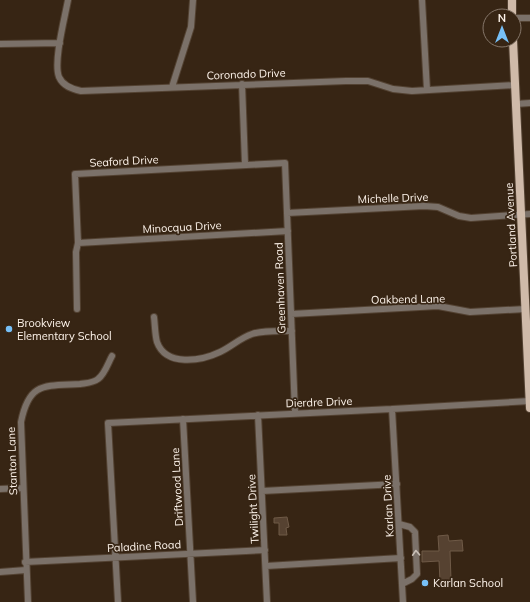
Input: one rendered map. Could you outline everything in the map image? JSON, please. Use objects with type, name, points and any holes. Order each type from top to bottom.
[{"type":"main road","name":"Portland Avenue","points":[[514,48],[516,104],[526,214],[526,309],[530,408]]},
{"type":"street","name":"Coronado Drive","points":[[68,0],[57,67],[59,76],[64,84],[75,90],[82,91],[242,84],[363,81],[373,82],[393,89],[412,91],[515,85]]},
{"type":"street","points":[[172,87],[191,27],[193,0]]},
{"type":"street","points":[[422,0],[427,90]]},
{"type":"street","points":[[0,44],[60,43]]},
{"type":"street","points":[[242,84],[245,164]]},
{"type":"street","points":[[516,104],[530,103]]},
{"type":"street","name":"Seaford Drive","points":[[77,309],[76,252],[78,243],[75,174],[285,163]]},
{"type":"street","name":"Greenhaven Road","points":[[285,163],[295,413]]},
{"type":"street","name":"Michelle Drive","points":[[287,213],[424,206],[438,207],[465,217],[526,214]]},
{"type":"street","name":"Minocqua Drive","points":[[78,243],[288,231]]},
{"type":"street","name":"Oakbend Lane","points":[[291,314],[432,306],[470,312],[526,309]]},
{"type":"street","points":[[154,318],[157,341],[161,349],[170,357],[181,360],[194,359],[220,352],[251,334],[264,331],[292,331]]},
{"type":"street","name":"Stanton Lane","points":[[28,602],[25,562],[21,422],[24,407],[28,399],[38,390],[47,386],[93,382],[103,373],[112,356]]},
{"type":"street","name":"Dierdre Drive","points":[[116,558],[108,423],[530,401]]},
{"type":"street","name":"Karlan Drive","points":[[392,409],[403,602]]},
{"type":"street","name":"Twilight Drive","points":[[258,415],[264,550],[268,602]]},
{"type":"street","name":"Driftwood Lane","points":[[183,419],[193,602]]},
{"type":"street","points":[[262,491],[397,484]]},
{"type":"street","points":[[0,489],[23,488]]},
{"type":"street","points":[[399,524],[410,527],[415,532],[417,574],[412,579],[402,584]]},
{"type":"street","name":"Paladine Road","points":[[25,562],[264,550]]},
{"type":"street","points":[[116,558],[118,602]]},
{"type":"street","points":[[266,566],[401,558]]},
{"type":"street","points":[[0,572],[26,570]]},
{"type":"building","points":[[287,517],[289,527],[286,528],[287,535],[279,535],[279,523],[274,523],[274,518]]},
{"type":"building","points":[[448,535],[449,541],[462,540],[463,551],[450,551],[451,580],[440,581],[439,561],[422,562],[422,551],[439,551],[438,536]]},
{"type":"place","name":"Brookview Elementary School","points":[[9,329]]},
{"type":"place","name":"Karlan School","points":[[425,583]]}]
